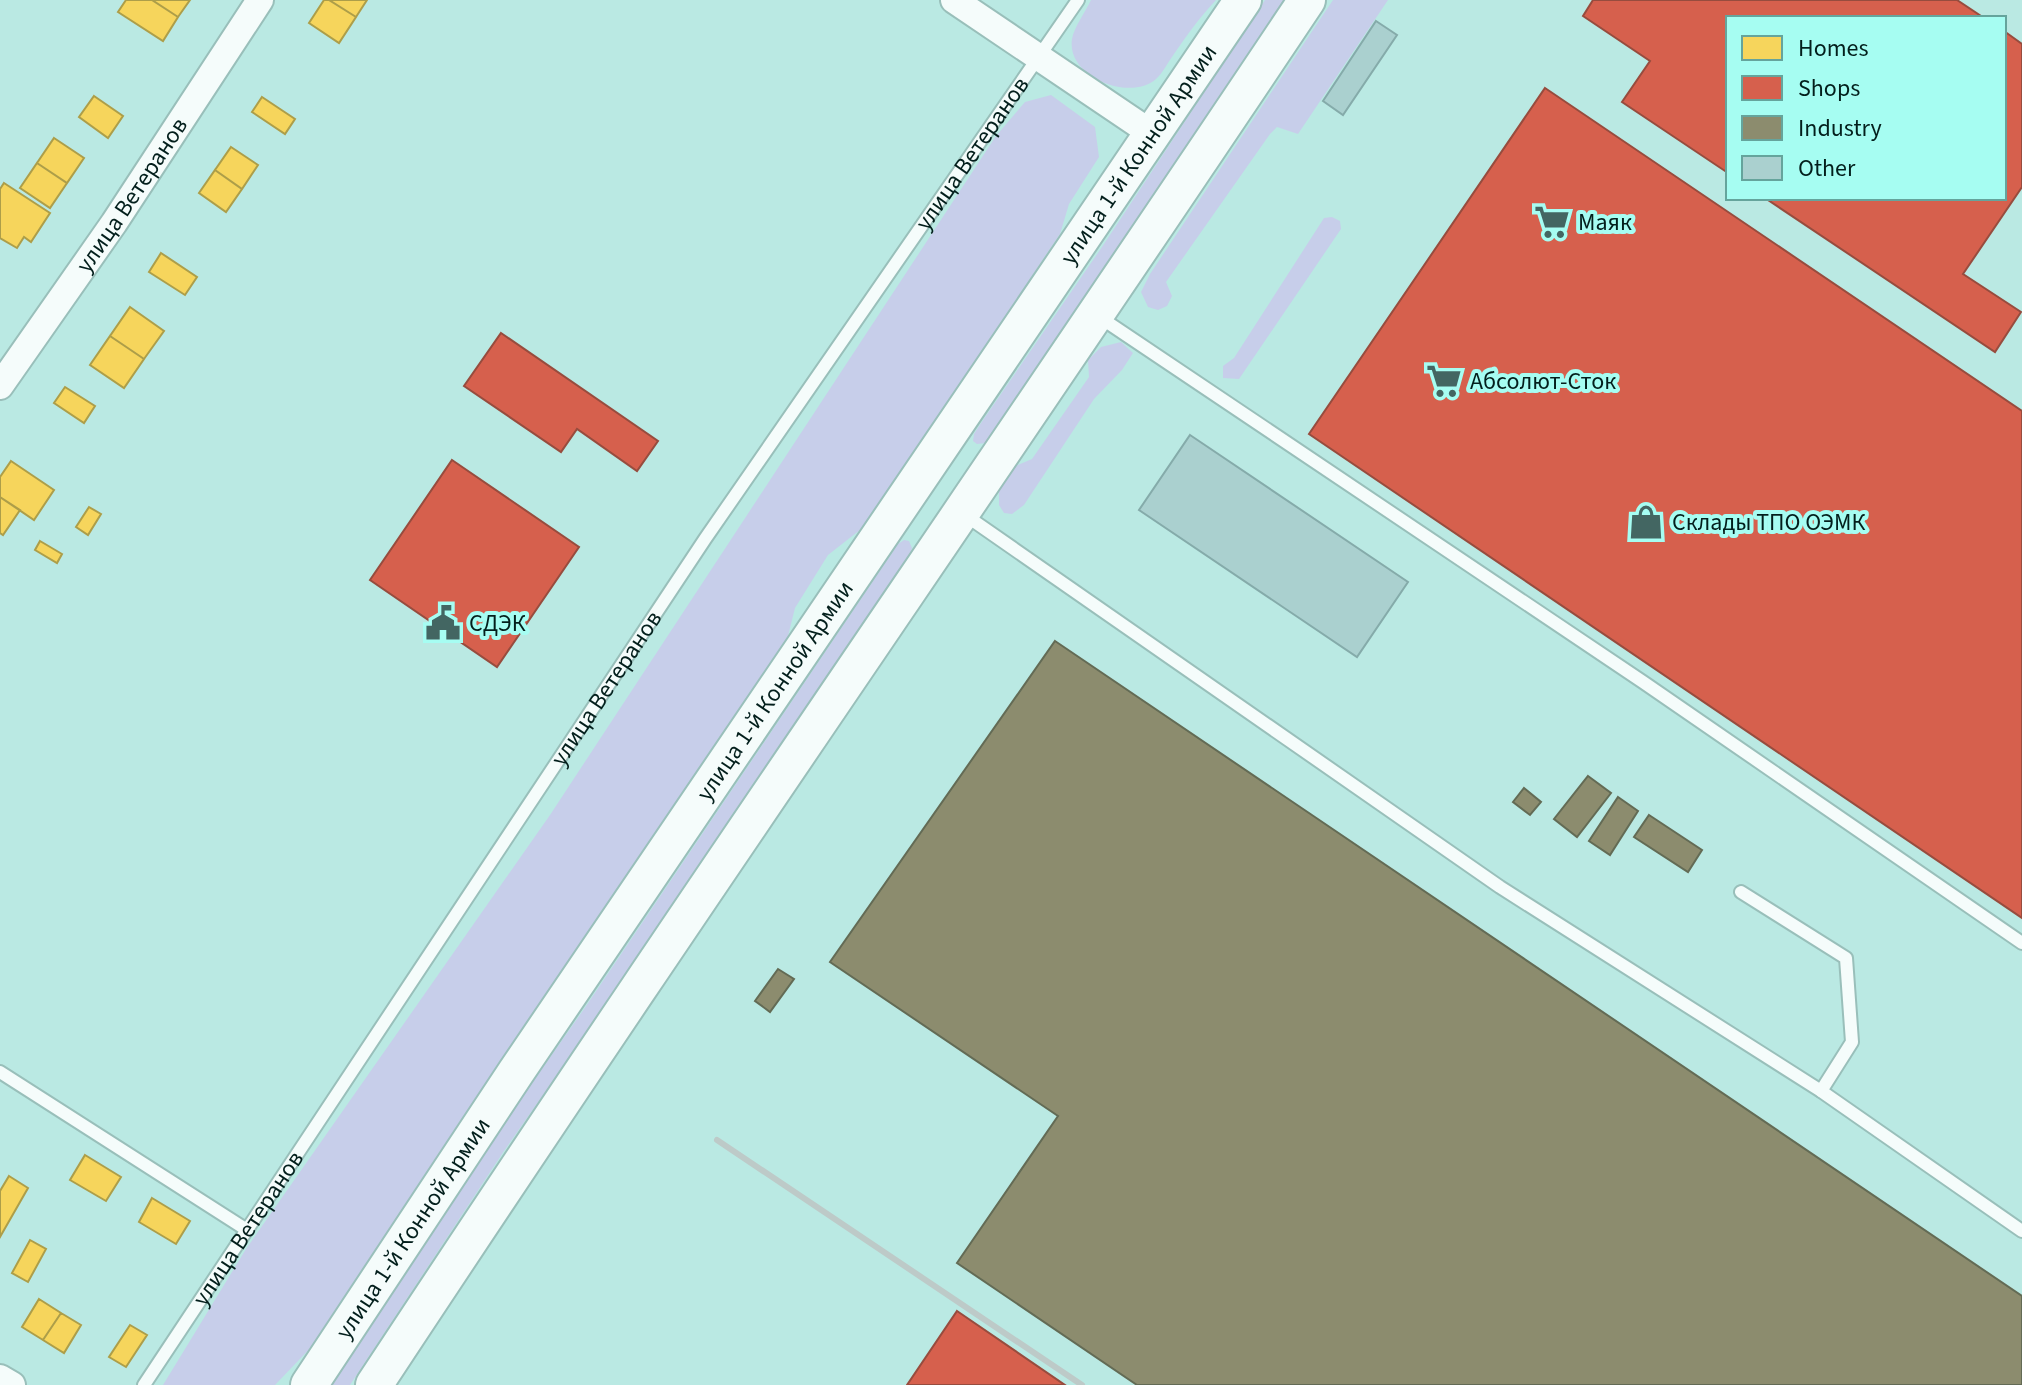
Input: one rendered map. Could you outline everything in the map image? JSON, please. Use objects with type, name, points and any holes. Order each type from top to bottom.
[{"type":"main road","name":"улица 1-й Конной Армии","points":[[309,1385],[508,1085],[1243,0]]},
{"type":"main road","points":[[374,1385],[560,1102],[1097,315],[1307,0]]},
{"type":"main road","points":[[918,483],[962,513]]},
{"type":"street","name":"улица Ветеранов","points":[[0,386],[114,223],[260,0]]},
{"type":"street","points":[[954,0],[1154,135]]},
{"type":"street","points":[[0,1378],[12,1385]]},
{"type":"lane","name":"улица Ветеранов","points":[[144,1385],[705,539],[1078,0]]},
{"type":"lane","points":[[1097,315],[1643,682],[2022,943]]},
{"type":"lane","points":[[962,513],[1500,887],[1821,1091],[2022,1231]]},
{"type":"lane","points":[[1741,892],[1846,958],[1852,1042],[1821,1091]]},
{"type":"lane","points":[[0,1072],[247,1230]]},
{"type":"shaded area","points":[[1091,0],[1216,0],[1159,77],[1131,88],[1102,82],[1079,65],[1073,53],[1073,34]]},
{"type":"shaded area","points":[[1265,0],[1286,0],[986,443],[977,444],[973,441],[974,434],[981,423]]},
{"type":"shaded area","points":[[1333,0],[1388,0],[1298,134],[1277,127],[1270,134],[1166,282],[1172,296],[1167,306],[1158,310],[1148,307],[1141,292],[1150,274]]},
{"type":"shaded area","points":[[1051,95],[1095,127],[1099,157],[1069,204],[1060,234],[865,526],[828,555],[795,608],[786,644],[613,905],[355,1280],[319,1339],[275,1385],[163,1385],[246,1249],[550,815],[996,136],[1025,102]]},
{"type":"shaded area","points":[[1332,217],[1340,221],[1341,229],[1239,379],[1223,378],[1223,366],[1234,358],[1324,218]]},
{"type":"shaded area","points":[[1121,342],[1133,353],[1122,370],[1094,399],[1024,505],[1012,514],[1004,513],[999,505],[999,492],[1011,468],[1032,459],[1089,377],[1088,360],[1101,347]]},
{"type":"shaded area","points":[[909,541],[912,548],[909,558],[504,1151],[350,1385],[331,1385],[473,1167],[584,1009],[898,544]]},
{"type":"building: Homes","points":[[126,0],[152,0],[178,17],[163,41],[118,12]]},
{"type":"building: Homes","points":[[152,0],[190,0],[178,17]]},
{"type":"building: Homes","points":[[324,0],[356,17],[339,43],[309,23]]},
{"type":"building: Homes","points":[[329,0],[367,0],[356,17]]},
{"type":"building: Homes","points":[[94,96],[123,116],[108,138],[79,117]]},
{"type":"building: Homes","points":[[262,97],[295,119],[285,134],[252,112]]},
{"type":"building: Homes","points":[[54,138],[84,158],[67,183],[37,163]]},
{"type":"building: Homes","points":[[231,147],[258,165],[242,189],[215,170]]},
{"type":"building: Homes","points":[[37,163],[67,183],[50,208],[20,188]]},
{"type":"building: Homes","points":[[215,170],[242,189],[226,212],[199,193]]},
{"type":"building: Homes","points":[[4,183],[50,213],[31,242],[24,237],[17,248],[0,238],[0,189]]},
{"type":"building: Homes","points":[[161,253],[197,277],[185,295],[149,272]]},
{"type":"building: Homes","points":[[130,307],[164,331],[144,359],[110,336]]},
{"type":"building: Homes","points":[[110,336],[144,359],[124,388],[90,365]]},
{"type":"building: Homes","points":[[65,387],[95,406],[84,423],[54,403]]},
{"type":"building: Homes","points":[[11,461],[54,490],[34,520],[0,497],[0,477]]},
{"type":"building: Homes","points":[[0,497],[20,510],[3,535],[0,533]]},
{"type":"building: Homes","points":[[89,507],[101,514],[88,535],[76,527]]},
{"type":"building: Homes","points":[[40,541],[62,554],[57,563],[35,550]]},
{"type":"building: Homes","points":[[85,1155],[121,1177],[106,1201],[70,1180]]},
{"type":"building: Homes","points":[[9,1176],[28,1188],[0,1237],[0,1191]]},
{"type":"building: Homes","points":[[152,1198],[190,1221],[176,1244],[139,1222]]},
{"type":"building: Homes","points":[[30,1240],[46,1249],[28,1282],[12,1273]]},
{"type":"building: Homes","points":[[39,1299],[61,1313],[43,1340],[22,1327]]},
{"type":"building: Homes","points":[[61,1313],[81,1325],[64,1353],[43,1340]]},
{"type":"building: Homes","points":[[130,1325],[147,1335],[126,1367],[109,1357]]},
{"type":"building: Shops","points":[[1593,0],[1957,0],[1981,16],[1726,16],[1726,172],[1622,102],[1650,61],[1583,16]]},
{"type":"building: Shops","points":[[2006,32],[2022,44],[2022,187],[1963,274],[2021,312],[1995,352],[1768,200],[2006,200]]},
{"type":"building: Shops","points":[[1545,88],[2022,411],[2022,918],[1309,434]]},
{"type":"building: Shops","points":[[501,333],[658,441],[637,471],[577,429],[561,452],[464,386]]},
{"type":"building: Shops","points":[[452,460],[579,547],[497,667],[370,580]]},
{"type":"building: Shops","points":[[957,1311],[1065,1385],[907,1385]]},
{"type":"building: Industry","points":[[1055,641],[2022,1296],[2022,1385],[1137,1385],[957,1263],[1058,1116],[830,962]]},
{"type":"building: Industry","points":[[1588,776],[1611,793],[1577,837],[1554,819]]},
{"type":"building: Industry","points":[[1524,788],[1541,802],[1530,815],[1513,802]]},
{"type":"building: Industry","points":[[1618,797],[1638,811],[1610,855],[1589,841]]},
{"type":"building: Industry","points":[[1649,815],[1702,850],[1688,872],[1634,837]]},
{"type":"building: Industry","points":[[778,969],[794,979],[770,1012],[755,1001]]},
{"type":"building: Other","points":[[1376,21],[1397,35],[1343,115],[1323,101]]},
{"type":"building: Other","points":[[1190,435],[1408,582],[1357,657],[1139,510]]},
{"type":"railway","points":[[717,1140],[1082,1385]]},
{"type":"place","name":"Маяк","points":[[1552,222]]},
{"type":"place","name":"Абсолют-Сток","points":[[1444,381]]},
{"type":"place","name":"Склады ТПО ОЭМК","points":[[1646,522]]},
{"type":"place","name":"СДЭК","points":[[443,623]]}]
